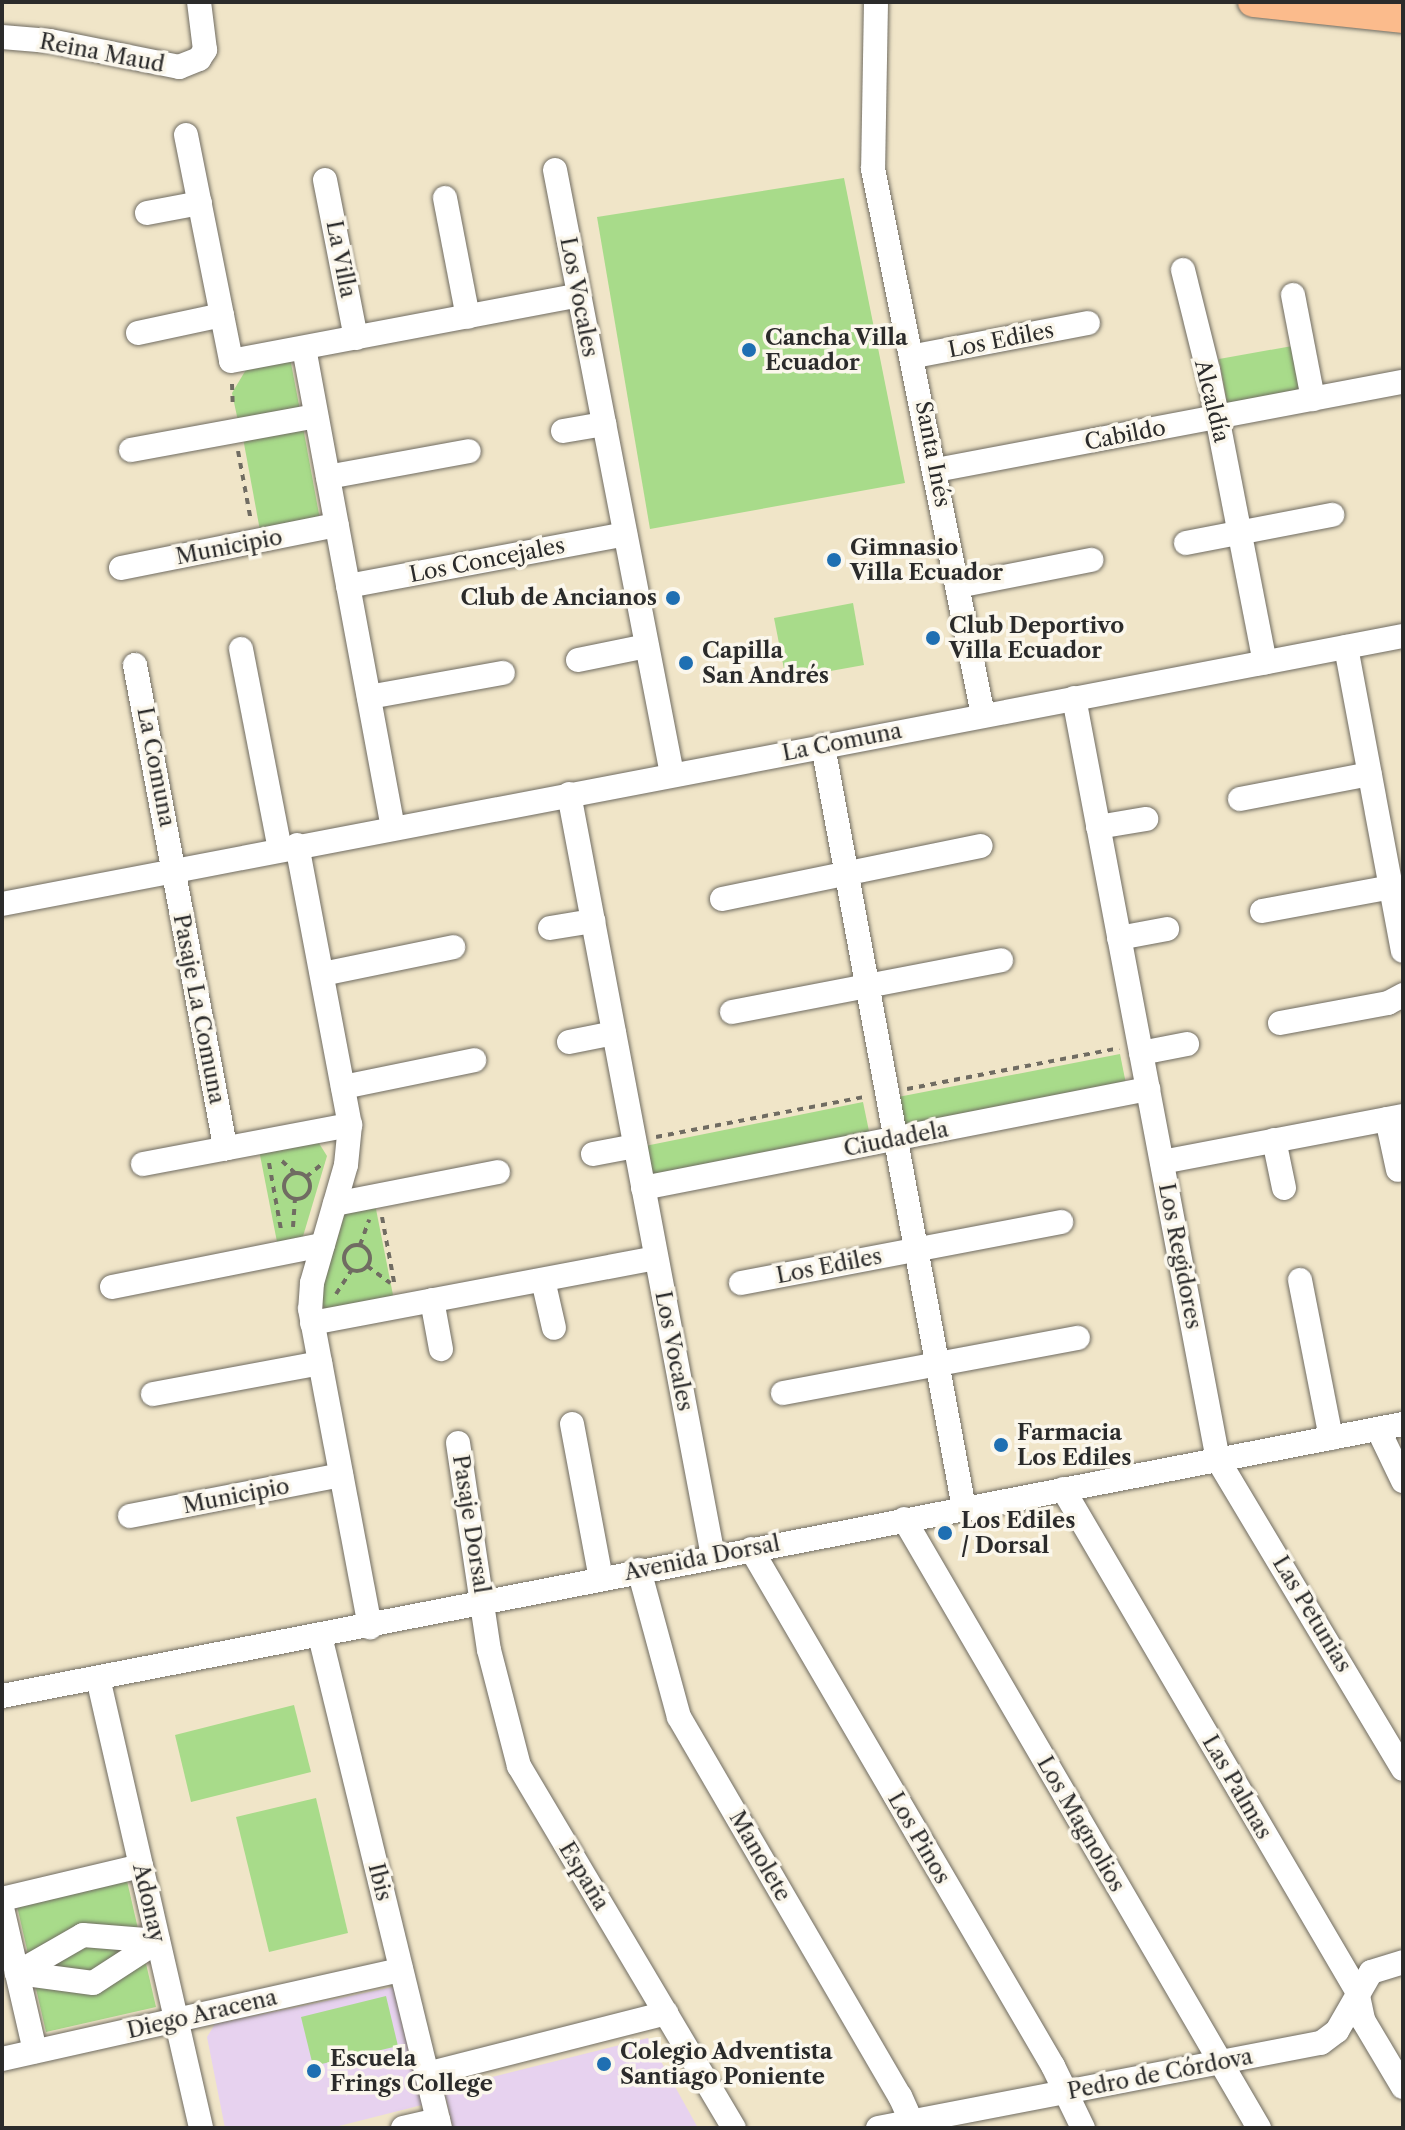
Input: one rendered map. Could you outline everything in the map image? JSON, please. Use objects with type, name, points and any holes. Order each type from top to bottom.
[{"type":"main road","points":[[1253,2],[1403,18]]},
{"type":"street","name":"Reina Maud","points":[[2,37],[68,44],[179,67],[199,59],[206,37],[199,2]]},
{"type":"street","name":"Santa Inés","points":[[876,2],[873,169],[915,356],[983,715]]},
{"type":"street","points":[[186,135],[231,361],[579,295]]},
{"type":"street","name":"Los Vocales","points":[[555,170],[672,774]]},
{"type":"street","name":"La Villa","points":[[325,180],[356,338]]},
{"type":"street","points":[[445,198],[468,317]]},
{"type":"street","points":[[147,213],[200,203]]},
{"type":"street","name":"Alcaldía","points":[[1183,270],[1218,417],[1265,662]]},
{"type":"street","points":[[1293,295],[1313,399]]},
{"type":"street","points":[[138,333],[222,315]]},
{"type":"street","name":"Los Ediles","points":[[915,356],[1088,323]]},
{"type":"street","points":[[304,348],[393,827]]},
{"type":"street","name":"Cabildo","points":[[936,470],[1403,382]]},
{"type":"street","points":[[131,450],[316,416]]},
{"type":"street","points":[[563,431],[604,424]]},
{"type":"street","points":[[328,477],[469,451]]},
{"type":"street","points":[[1186,543],[1332,515]]},
{"type":"street","name":"Municipio","points":[[121,568],[337,525]]},
{"type":"street","name":"Los Concejales","points":[[348,586],[625,534]]},
{"type":"street","points":[[958,586],[1091,560]]},
{"type":"street","name":"La Comuna","points":[[2,904],[1403,636]]},
{"type":"street","points":[[578,660],[647,646]]},
{"type":"street","points":[[1346,647],[1402,936]]},
{"type":"street","points":[[241,649],[322,974],[350,1125],[335,1204],[312,1283],[312,1323],[370,1627]]},
{"type":"street","name":"La Comuna","points":[[135,665],[174,869]]},
{"type":"street","points":[[369,697],[503,673]]},
{"type":"street","name":"Los Regidores","points":[[1074,698],[1218,1460]]},
{"type":"street","points":[[823,746],[964,1508]]},
{"type":"street","points":[[1240,799],[1370,774]]},
{"type":"street","name":"Los Vocales","points":[[569,794],[713,1556]]},
{"type":"street","points":[[1098,827],[1146,819]]},
{"type":"street","points":[[722,899],[981,846]]},
{"type":"street","name":"Pasaje La Comuna","points":[[174,869],[226,1149]]},
{"type":"street","points":[[1262,911],[1391,887]]},
{"type":"street","points":[[550,928],[593,921]]},
{"type":"street","points":[[1119,938],[1167,929]]},
{"type":"street","points":[[322,974],[453,947]]},
{"type":"street","points":[[732,1012],[1001,960]]},
{"type":"street","points":[[1280,1023],[1388,1003],[1403,995]]},
{"type":"street","points":[[569,1042],[614,1033]]},
{"type":"street","points":[[1141,1053],[1187,1044]]},
{"type":"street","points":[[343,1087],[474,1060]]},
{"type":"street","name":"Ciudadela","points":[[643,1188],[1148,1089]]},
{"type":"street","points":[[1162,1162],[1395,1118],[1398,1170]]},
{"type":"street","points":[[143,1164],[350,1125]]},
{"type":"street","points":[[1274,1140],[1284,1188]]},
{"type":"street","points":[[593,1154],[635,1146]]},
{"type":"street","points":[[335,1204],[498,1172]]},
{"type":"street","name":"Los Ediles","points":[[741,1283],[1061,1222]]},
{"type":"street","points":[[112,1287],[323,1245]]},
{"type":"street","points":[[312,1323],[396,1296],[432,1300],[656,1258]]},
{"type":"street","points":[[543,1280],[554,1328]]},
{"type":"street","points":[[1300,1280],[1331,1438]]},
{"type":"street","points":[[432,1300],[441,1349]]},
{"type":"street","points":[[783,1393],[1078,1338]]},
{"type":"street","points":[[153,1394],[320,1363]]},
{"type":"street","points":[[572,1424],[601,1579]]},
{"type":"street","name":"Avenida Dorsal","points":[[2,1696],[484,1605],[639,1570],[1403,1424]]},
{"type":"street","points":[[1378,1429],[1403,1481]]},
{"type":"street","name":"Pasaje Dorsal","points":[[458,1443],[484,1605]]},
{"type":"street","name":"Las Petunias","points":[[1218,1460],[1403,1769]]},
{"type":"street","name":"Municipio","points":[[130,1516],[341,1475]]},
{"type":"street","name":"Las Palmas","points":[[1063,1489],[1357,1991],[1363,2020],[1403,2087]]},
{"type":"street","name":"Los Magnolios","points":[[904,1519],[1259,2128]]},
{"type":"street","name":"Los Pinos","points":[[751,1549],[1053,2066],[1063,2093],[1083,2128]]},
{"type":"street","name":"Manolete","points":[[639,1570],[679,1717],[913,2125]]},
{"type":"street","name":"España","points":[[484,1605],[489,1650],[519,1766],[734,2128]]},
{"type":"street","name":"Ibis","points":[[320,1636],[439,2124]]},
{"type":"street","name":"Adonay","points":[[98,1678],[201,2128]]},
{"type":"street","points":[[2,1899],[141,1866]]},
{"type":"street","points":[[2,1908],[35,2051]]},
{"type":"street","points":[[17,1973],[83,1935],[158,1941]]},
{"type":"street","points":[[17,1973],[93,1983],[158,1941]]},
{"type":"street","name":"Pedro de Córdova","points":[[878,2128],[913,2125],[1329,2038],[1371,1972],[1403,1962]]},
{"type":"street","name":"Diego Aracena","points":[[2,2059],[401,1970]]},
{"type":"street","points":[[427,2074],[666,2013]]},
{"type":"street","points":[[403,2128],[439,2124]]},
{"type":"path","points":[[264,1141],[285,1253]]},
{"type":"path","points":[[291,1175],[308,1180],[303,1197],[290,1197],[285,1190],[291,1175]]},
{"type":"path","points":[[377,1195],[396,1296]]},
{"type":"path","points":[[364,1247],[370,1254],[367,1266],[352,1269],[346,1251],[364,1247]]},
{"type":"path","points":[[367,1266],[396,1296]]},
{"type":"shaded area","name":"Escuela Frings College","points":[[393,1987],[422,2105],[331,2128],[225,2128],[207,2037],[215,2024]]},
{"type":"shaded area","name":"Colegio Adventista Santiago Poniente","points":[[648,2038],[698,2128],[453,2128],[444,2089]]},
{"type":"green space","name":"Cancha Villa Ecuador","points":[[844,178],[905,483],[650,529],[597,217]]},
{"type":"green space","points":[[1298,345],[1307,394],[1228,407],[1219,359]]},
{"type":"green space","points":[[290,358],[300,410],[238,421],[232,393],[247,368]]},
{"type":"green space","points":[[303,427],[321,525],[261,536],[243,438]]},
{"type":"green space","points":[[853,603],[864,665],[786,679],[774,618]]},
{"type":"green space","points":[[1120,1054],[1127,1089],[904,1130],[898,1097]]},
{"type":"green space","points":[[863,1102],[870,1136],[652,1180],[645,1146]]},
{"type":"green space","points":[[317,1140],[327,1156],[301,1243],[278,1247],[259,1150]]},
{"type":"green space","points":[[375,1204],[394,1300],[327,1313],[321,1302],[324,1282],[346,1210]]},
{"type":"green space","points":[[294,1705],[311,1772],[191,1802],[175,1735]]},
{"type":"green space","points":[[316,1798],[348,1933],[269,1952],[236,1817]]},
{"type":"green space","points":[[127,1881],[156,2007],[46,2032],[17,1906]]},
{"type":"green space","points":[[386,1996],[398,2046],[313,2066],[301,2017]]},
{"type":"place","name":"Cancha Villa Ecuador","points":[[749,350]]},
{"type":"place","name":"Gimnasio Villa Ecuador","points":[[834,560]]},
{"type":"place","name":"Club de Ancianos","points":[[673,598]]},
{"type":"place","name":"Club Deportivo Villa Ecuador","points":[[933,638]]},
{"type":"place","name":"Capilla San Andrés","points":[[686,663]]},
{"type":"place","name":"Farmacia Los Ediles","points":[[1001,1445]]},
{"type":"place","name":"Los Ediles / Dorsal","points":[[945,1533]]},
{"type":"place","name":"Colegio Adventista Santiago Poniente","points":[[604,2064]]},
{"type":"place","name":"Escuela Frings College","points":[[314,2071]]}]
